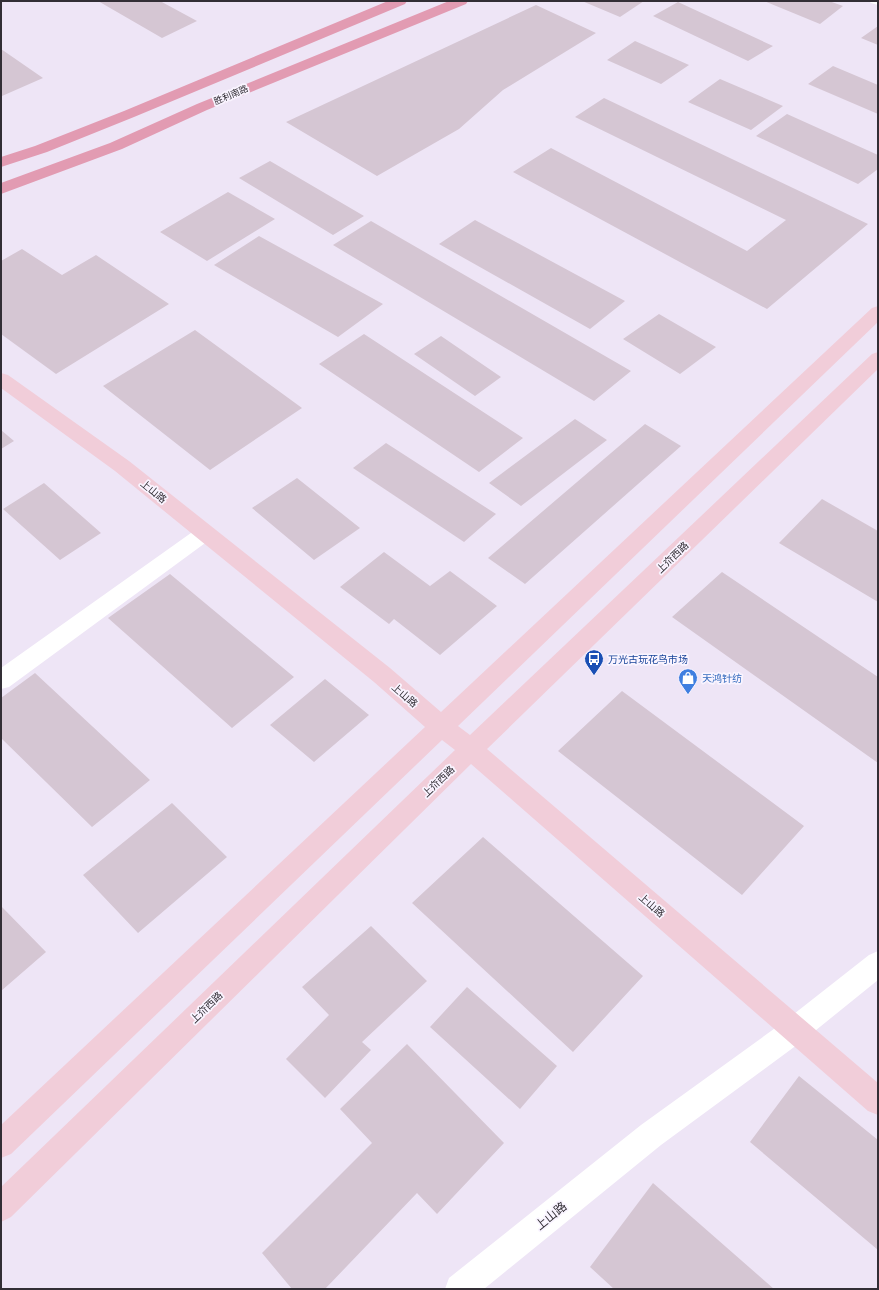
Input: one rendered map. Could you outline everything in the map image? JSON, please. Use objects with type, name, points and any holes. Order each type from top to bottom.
[{"type":"main road","points":[[1,162],[41,149],[128,114],[400,1]]},
{"type":"main road","name":"胜利南路","points":[[1,189],[116,146],[232,95],[461,1]]},
{"type":"street","points":[[1,1144],[878,312]]},
{"type":"street","name":"上夼西路","points":[[1,1207],[471,749],[875,365]]},
{"type":"street","name":"上山路","points":[[1,379],[122,466],[382,675],[442,727],[471,749],[878,1101]]},
{"type":"street","points":[[1,680],[205,533]]},
{"type":"street","name":"上山路","points":[[460,1289],[651,1135],[796,1030],[878,964]]},
{"type":"lane","points":[[874,1],[878,2]]},
{"type":"building","points":[[98,1],[160,1],[197,21],[162,38]]},
{"type":"building","points":[[582,1],[644,1],[620,17]]},
{"type":"building","points":[[764,1],[829,1],[843,6],[820,24]]},
{"type":"building","points":[[678,2],[773,46],[748,61],[653,16]]},
{"type":"building","points":[[536,5],[596,33],[503,90],[459,129],[377,176],[286,122]]},
{"type":"building","points":[[878,26],[878,45],[861,38]]},
{"type":"building","points":[[635,41],[689,65],[661,84],[607,60]]},
{"type":"building","points":[[1,49],[43,78],[2,96]]},
{"type":"building","points":[[833,66],[878,85],[878,114],[808,84]]},
{"type":"building","points":[[720,79],[783,106],[751,130],[688,102]]},
{"type":"building","points":[[604,98],[868,224],[767,309],[513,172],[551,148],[747,251],[786,220],[575,117]]},
{"type":"building","points":[[787,114],[878,155],[878,169],[858,184],[756,136]]},
{"type":"building","points":[[270,161],[364,216],[333,235],[239,178]]},
{"type":"building","points":[[228,192],[275,219],[207,261],[160,232]]},
{"type":"building","points":[[475,220],[625,301],[590,329],[439,244]]},
{"type":"building","points":[[371,221],[631,371],[594,401],[333,245]]},
{"type":"building","points":[[259,236],[383,304],[338,337],[214,265]]},
{"type":"building","points":[[22,249],[62,275],[96,255],[169,304],[56,374],[1,334],[1,261]]},
{"type":"building","points":[[659,314],[716,347],[680,374],[623,339]]},
{"type":"building","points":[[195,330],[302,408],[210,470],[103,386]]},
{"type":"building","points":[[364,334],[523,438],[479,472],[319,364]]},
{"type":"building","points":[[441,336],[501,377],[475,396],[414,354]]},
{"type":"building","points":[[575,419],[607,440],[521,506],[489,483]]},
{"type":"building","points":[[645,424],[681,446],[525,584],[488,558]]},
{"type":"building","points":[[1,430],[14,441],[1,449]]},
{"type":"building","points":[[386,443],[496,514],[464,542],[353,468]]},
{"type":"building","points":[[297,478],[360,528],[314,560],[252,508]]},
{"type":"building","points":[[44,483],[101,533],[60,560],[3,509]]},
{"type":"building","points":[[822,499],[878,531],[878,602],[779,543]]},
{"type":"building","points":[[384,552],[430,586],[450,571],[497,606],[440,655],[394,619],[389,624],[340,587]]},
{"type":"building","points":[[722,572],[878,677],[878,763],[672,617]]},
{"type":"building","points":[[170,574],[294,677],[232,728],[108,618]]},
{"type":"building","points":[[35,673],[150,780],[92,827],[1,738],[1,698]]},
{"type":"building","points":[[325,679],[369,715],[314,762],[270,725]]},
{"type":"building","points":[[622,691],[804,826],[742,895],[558,751]]},
{"type":"building","points":[[172,803],[227,857],[138,933],[83,875]]},
{"type":"building","points":[[483,837],[643,976],[573,1052],[412,903]]},
{"type":"building","points":[[1,906],[46,952],[1,991]]},
{"type":"building","points":[[371,926],[427,981],[362,1042],[371,1050],[325,1098],[286,1059],[329,1015],[302,987]]},
{"type":"building","points":[[467,987],[557,1066],[520,1109],[430,1027]]},
{"type":"building","points":[[407,1044],[504,1143],[437,1214],[417,1193],[325,1289],[292,1289],[262,1253],[372,1143],[340,1109]]},
{"type":"building","points":[[799,1076],[878,1140],[878,1250],[750,1142]]},
{"type":"building","points":[[653,1183],[774,1289],[614,1289],[590,1267]]},
{"type":"place","name":"万光古玩花鸟市场","points":[[594,676]]},
{"type":"place","name":"天鸿针纺","points":[[688,695]]}]
